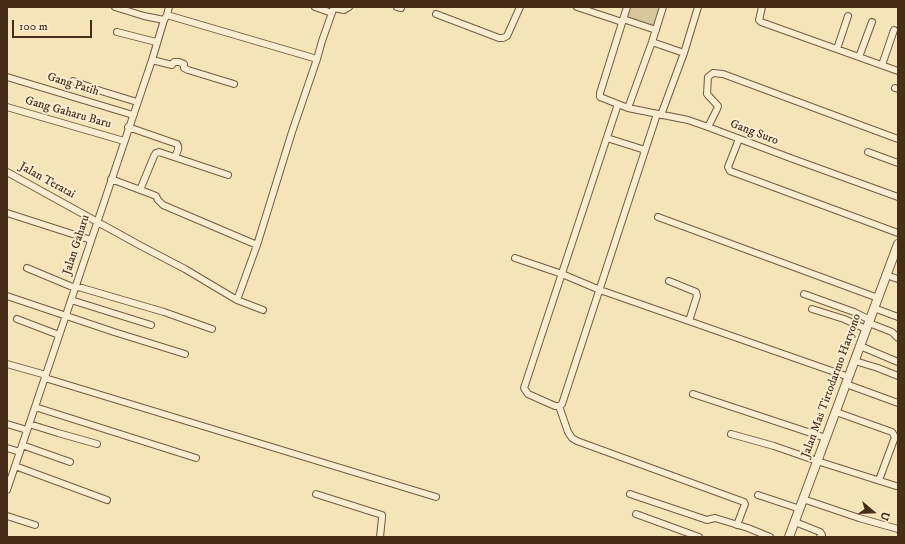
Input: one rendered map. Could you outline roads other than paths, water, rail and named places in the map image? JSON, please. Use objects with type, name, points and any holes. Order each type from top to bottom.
[{"type":"street","points":[[115,7],[144,16],[165,17],[317,59]]},
{"type":"street","name":"Jalan Gaharu","points":[[7,489],[169,7]]},
{"type":"street","points":[[315,7],[344,10],[350,7]]},
{"type":"street","points":[[436,14],[487,34],[503,38],[507,36],[520,7]]},
{"type":"street","points":[[577,7],[594,10],[656,30]]},
{"type":"street","points":[[622,20],[627,7]]},
{"type":"street","points":[[628,108],[663,7]]},
{"type":"street","points":[[559,406],[562,404],[645,150],[684,53],[698,7]]},
{"type":"street","points":[[762,7],[758,18],[761,22],[898,70]]},
{"type":"street","points":[[236,300],[257,245],[292,132],[334,9]]},
{"type":"street","points":[[837,49],[848,16]]},
{"type":"street","name":"Gang Suro","points":[[622,20],[600,97],[628,108],[688,120],[898,197]]},
{"type":"street","points":[[859,57],[872,22]]},
{"type":"street","points":[[882,65],[894,30]]},
{"type":"street","points":[[117,32],[156,42]]},
{"type":"street","points":[[652,42],[684,53]]},
{"type":"street","points":[[152,60],[172,65],[174,62],[179,62],[184,64],[184,68],[188,70],[234,84]]},
{"type":"street","points":[[708,127],[718,106],[707,94],[708,77],[712,73],[723,74],[898,139]]},
{"type":"street","name":"Gang Patih","points":[[7,77],[133,115]]},
{"type":"street","points":[[73,81],[137,102]]},
{"type":"street","points":[[559,406],[555,406],[528,394],[524,388],[618,104]]},
{"type":"street","name":"Gang Gaharu Baru","points":[[7,107],[124,141]]},
{"type":"street","points":[[128,127],[177,144],[179,147],[175,157]]},
{"type":"street","points":[[607,138],[645,150]]},
{"type":"street","points":[[739,139],[728,167],[730,171],[898,234]]},
{"type":"street","points":[[140,190],[150,164],[156,153],[159,152],[228,175]]},
{"type":"street","points":[[868,152],[898,163]]},
{"type":"street","name":"Jalan Teratai","points":[[7,172],[97,222],[185,268],[236,300],[263,310]]},
{"type":"street","points":[[111,179],[156,196],[163,205],[257,245]]},
{"type":"street","points":[[7,213],[91,240]]},
{"type":"street","points":[[658,217],[878,298]]},
{"type":"street","name":"Jalan Mas Tirtodarmo Haryono","points":[[789,537],[886,275],[896,253],[898,244]]},
{"type":"street","points":[[514,258],[562,274],[600,290],[689,321],[847,380],[898,403]]},
{"type":"street","points":[[27,268],[75,287],[164,312],[212,329]]},
{"type":"street","points":[[886,275],[898,279]]},
{"type":"street","points":[[669,281],[696,292],[697,296],[689,321]]},
{"type":"street","points":[[804,294],[854,312],[868,324]]},
{"type":"street","points":[[7,296],[185,354]]},
{"type":"street","points":[[71,300],[151,325]]},
{"type":"street","points":[[874,308],[898,316]]},
{"type":"street","points":[[812,309],[844,320],[868,324],[892,332],[898,338]]},
{"type":"street","points":[[17,319],[59,334]]},
{"type":"street","points":[[860,346],[898,362]]},
{"type":"street","points":[[855,361],[898,376]]},
{"type":"street","points":[[7,364],[436,497]]},
{"type":"street","points":[[693,394],[826,438]]},
{"type":"street","points":[[559,406],[568,432],[572,438],[577,441],[744,502],[745,504],[737,525]]},
{"type":"street","points":[[35,407],[196,458]]},
{"type":"street","points":[[836,412],[894,434],[895,437],[879,480]]},
{"type":"street","points":[[7,424],[27,430]]},
{"type":"street","points":[[29,424],[97,444]]},
{"type":"street","points":[[731,434],[774,446],[896,486]]},
{"type":"street","points":[[22,445],[70,462]]},
{"type":"street","points":[[7,448],[20,452]]},
{"type":"street","points":[[15,466],[107,500]]},
{"type":"street","points":[[316,494],[382,515],[380,537]]},
{"type":"street","points":[[630,494],[707,520],[715,518],[748,528],[770,537]]},
{"type":"street","points":[[758,495],[800,509]]},
{"type":"street","points":[[804,499],[859,518],[898,529]]},
{"type":"street","points":[[636,514],[699,537]]},
{"type":"street","points":[[7,516],[35,525]]},
{"type":"street","points":[[795,522],[820,532],[822,535],[820,537]]}]
